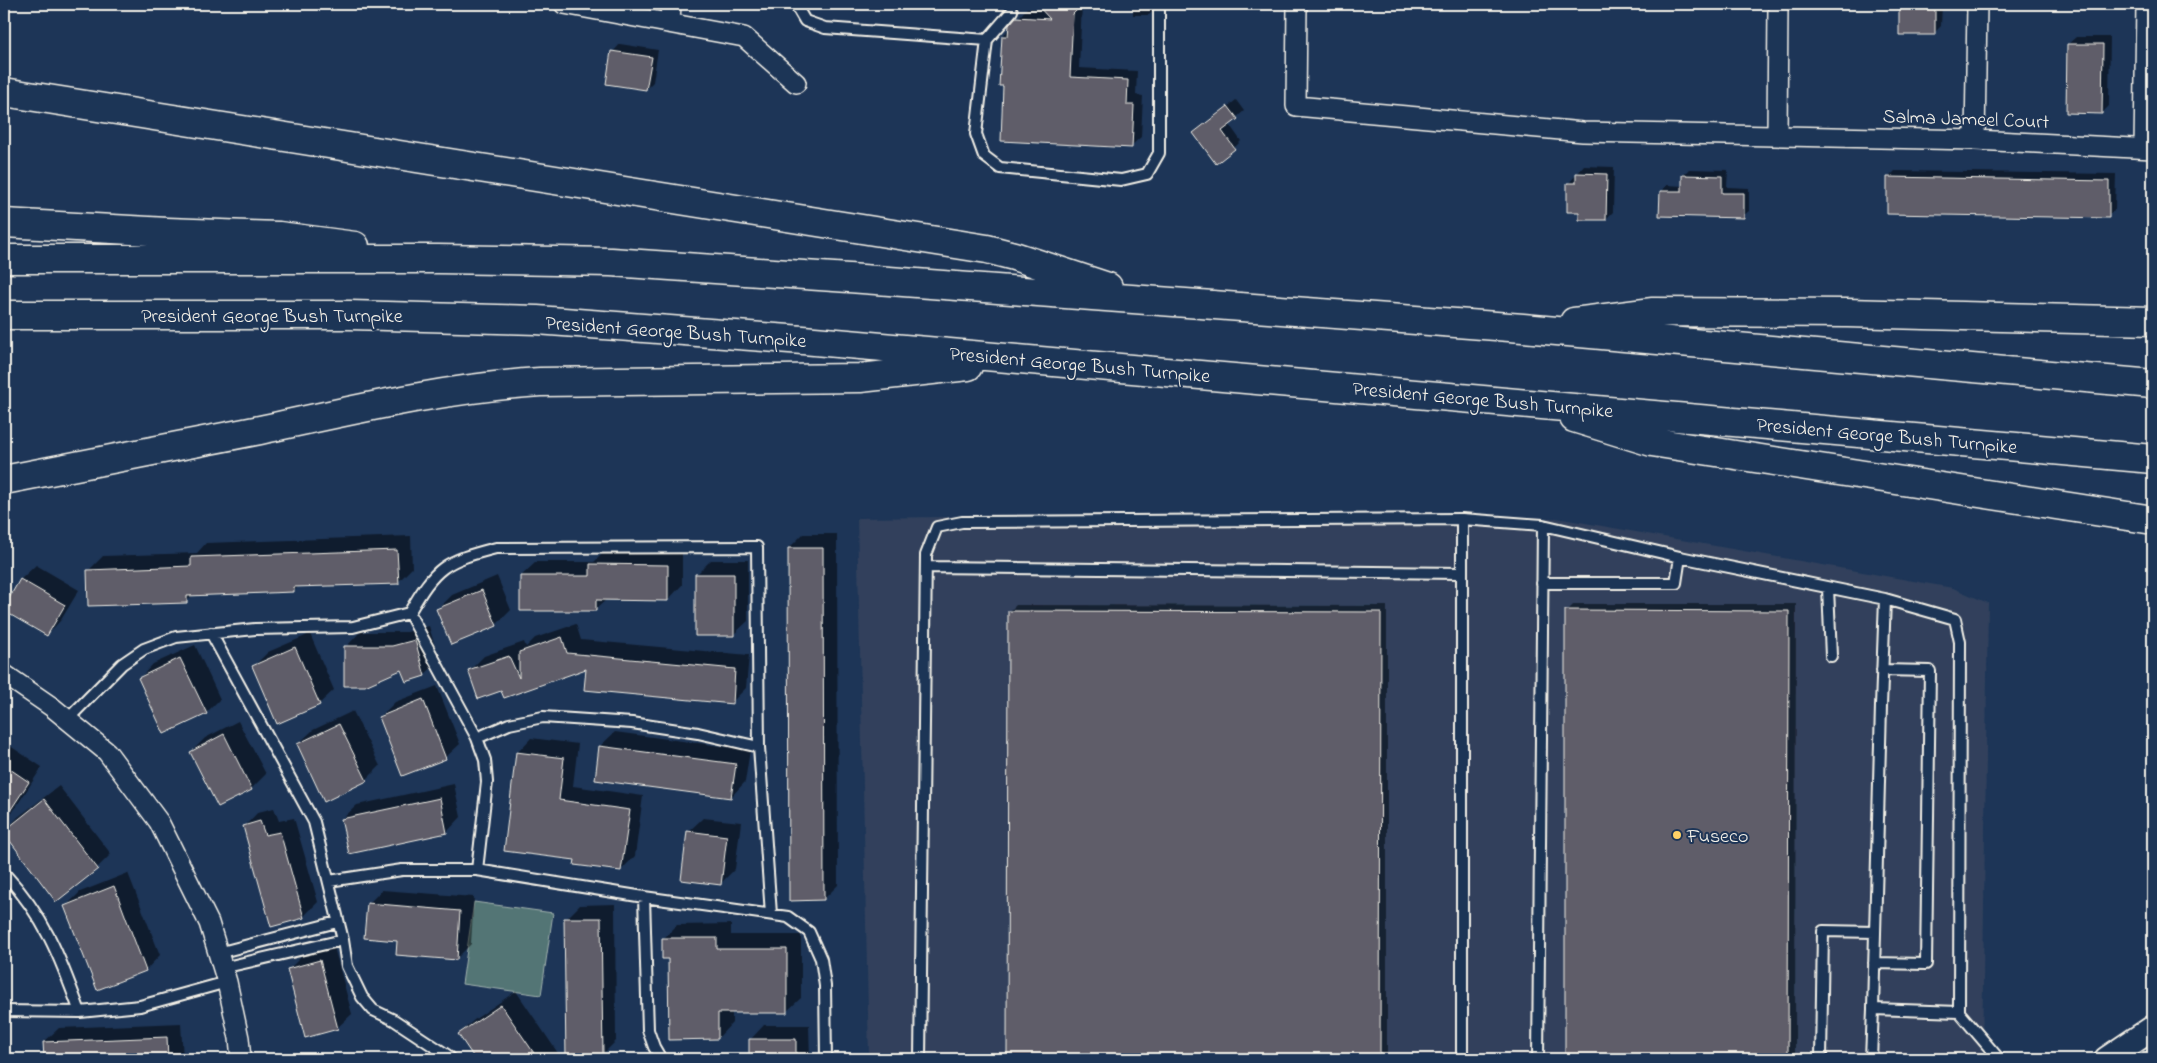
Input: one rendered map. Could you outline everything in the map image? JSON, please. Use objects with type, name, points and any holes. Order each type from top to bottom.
[{"type":"highway","points":[[8,93],[987,249],[1130,294],[1162,302]]},
{"type":"highway","points":[[4,222],[303,238],[438,259]]},
{"type":"highway","points":[[4,260],[438,259],[648,264],[1523,328],[2153,384]]},
{"type":"highway","points":[[1523,328],[1653,312],[1847,313],[2153,321]]},
{"type":"highway","name":"President George Bush Turnpike","points":[[4,315],[350,315],[510,319],[1032,359],[2153,459]]},
{"type":"highway","points":[[4,333],[120,315]]},
{"type":"highway","points":[[4,480],[429,394],[488,386],[540,382],[860,378],[1032,359]]},
{"type":"highway","points":[[1522,402],[1652,442],[2153,520]]},
{"type":"street","points":[[564,4],[744,37],[796,83]]},
{"type":"street","points":[[670,23],[671,4]]},
{"type":"street","name":"Salma Jameel Court","points":[[1297,4],[1296,106],[1583,132],[1975,140],[2148,149]]},
{"type":"street","points":[[1777,136],[1778,4]]},
{"type":"street","points":[[1975,140],[1977,4]]},
{"type":"street","points":[[2146,4],[2148,149]]},
{"type":"street","points":[[4,674],[52,707],[107,752],[159,822],[209,923],[239,1038],[241,1059]]},
{"type":"street","points":[[2107,1059],[2153,1028]]},
{"type":"lane","points":[[795,4],[805,21],[825,28],[987,40]]},
{"type":"lane","points":[[1012,11],[987,40],[976,134],[984,156],[1000,168],[1121,180],[1147,174],[1159,153],[1159,4]]},
{"type":"lane","points":[[1462,519],[1462,1059]]},
{"type":"lane","points":[[920,1059],[926,555],[937,527],[962,522],[1462,519],[1543,525],[1680,557],[1885,599],[1955,619],[1960,642],[1959,1012],[1999,1059]]},
{"type":"lane","points":[[1538,1059],[1543,525]]},
{"type":"lane","points":[[67,720],[122,664],[144,649],[176,637],[255,629],[353,627],[409,613],[425,586],[441,568],[465,556],[496,548],[757,547],[759,747],[771,914]]},
{"type":"lane","points":[[1542,582],[1676,583],[1680,557]]},
{"type":"lane","points":[[926,567],[1462,573]]},
{"type":"lane","points":[[1828,588],[1831,656]]},
{"type":"lane","points":[[1871,1059],[1885,599]]},
{"type":"lane","points":[[409,613],[476,738],[484,760],[487,782],[476,870]]},
{"type":"lane","points":[[211,633],[314,822],[343,940],[347,966],[362,997],[373,1010],[394,1020],[451,1059]]},
{"type":"lane","points":[[1874,964],[1926,964],[1930,672],[1882,670]]},
{"type":"lane","points":[[476,738],[509,724],[543,717],[632,723],[698,733],[759,747]]},
{"type":"lane","points":[[329,881],[402,870],[476,870],[644,897],[788,917],[809,932],[818,951],[825,986],[826,1059]]},
{"type":"lane","points":[[4,873],[34,910],[53,942],[80,1012]]},
{"type":"lane","points":[[644,897],[648,1030],[654,1048],[661,1059]]},
{"type":"lane","points":[[4,1011],[80,1012],[140,1006],[222,968],[338,922]]},
{"type":"lane","points":[[1821,1059],[1823,931],[1875,932]]},
{"type":"lane","points":[[222,968],[343,940]]},
{"type":"lane","points":[[1873,1009],[1959,1012]]},
{"type":"shaded area","points":[[1184,514],[1557,518],[1953,588],[1988,603],[1982,1059],[869,1059],[857,518]]},
{"type":"green space","points":[[474,902],[553,913],[541,995],[462,984]]},
{"type":"building","points":[[1036,4],[1083,4],[1073,14],[1070,77],[1128,80],[1127,105],[1134,105],[1132,148],[1001,141],[1003,86],[999,86],[1002,36],[1008,36],[1009,25],[1016,17],[1050,19]]},
{"type":"building","points":[[1899,4],[1935,4],[1935,35],[1899,35]]},
{"type":"building","points":[[2067,44],[2103,44],[2102,114],[2066,113]]},
{"type":"building","points":[[611,51],[652,57],[646,90],[606,84]]},
{"type":"building","points":[[1228,106],[1238,119],[1222,131],[1235,149],[1216,164],[1193,133]]},
{"type":"building","points":[[1576,173],[1607,174],[1606,220],[1579,220],[1579,212],[1567,212],[1567,183],[1576,183]]},
{"type":"building","points":[[1682,175],[1722,176],[1722,193],[1744,193],[1744,218],[1659,216],[1660,191],[1682,191]]},
{"type":"building","points":[[1887,177],[2109,181],[2109,218],[1887,214]]},
{"type":"building","points":[[788,548],[823,548],[824,900],[789,901]]},
{"type":"building","points":[[397,550],[399,584],[294,587],[294,592],[187,596],[187,603],[88,606],[87,570],[191,566],[191,557]]},
{"type":"building","points":[[590,564],[668,565],[668,601],[596,600],[596,611],[520,611],[520,576],[590,576]]},
{"type":"building","points":[[695,574],[734,574],[734,636],[695,636]]},
{"type":"building","points":[[20,579],[65,605],[47,636],[4,611],[4,607]]},
{"type":"building","points":[[482,590],[497,626],[451,645],[436,609]]},
{"type":"building","name":"Fuseco","points":[[1565,610],[1789,611],[1788,1059],[1565,1059]]},
{"type":"building","points":[[1008,611],[1381,612],[1380,1059],[1007,1059]]},
{"type":"building","points":[[562,637],[567,653],[735,669],[733,704],[584,690],[586,669],[504,698],[501,691],[478,699],[468,670],[509,656],[519,678],[519,652]]},
{"type":"building","points":[[415,640],[425,676],[406,682],[401,670],[365,686],[344,686],[344,646],[392,646]]},
{"type":"building","points":[[295,647],[320,705],[277,724],[252,666]]},
{"type":"building","points":[[180,658],[207,714],[164,734],[138,678]]},
{"type":"building","points":[[423,699],[446,759],[402,776],[379,717]]},
{"type":"building","points":[[339,724],[367,781],[324,802],[297,744]]},
{"type":"building","points":[[224,734],[252,790],[218,807],[190,752]]},
{"type":"building","points":[[599,746],[736,764],[731,798],[595,780]]},
{"type":"building","points":[[516,752],[564,758],[559,800],[630,810],[621,871],[574,865],[575,860],[504,851]]},
{"type":"building","points":[[4,765],[29,782],[4,820]]},
{"type":"building","points":[[440,798],[447,833],[349,854],[341,819]]},
{"type":"building","points":[[44,799],[98,869],[56,902],[4,833],[4,831]]},
{"type":"building","points":[[260,821],[265,835],[280,832],[304,918],[271,927],[243,826]]},
{"type":"building","points":[[687,831],[727,836],[721,885],[681,880]]},
{"type":"building","points":[[114,886],[146,971],[97,990],[64,906]]},
{"type":"building","points":[[367,903],[460,911],[457,960],[396,955],[397,941],[364,938]]},
{"type":"building","points":[[564,918],[601,918],[603,1056],[566,1057]]},
{"type":"building","points":[[662,938],[717,938],[717,949],[787,949],[787,1013],[718,1013],[718,1039],[669,1040],[668,959],[662,959]]},
{"type":"building","points":[[320,960],[338,1029],[305,1038],[287,969]]},
{"type":"building","points":[[501,1005],[538,1059],[475,1059],[458,1034]]},
{"type":"building","points":[[167,1037],[168,1059],[44,1059],[43,1042]]},
{"type":"building","points":[[749,1039],[796,1039],[796,1059],[749,1059]]},
{"type":"place","name":"Fuseco","points":[[1677,835]]}]
